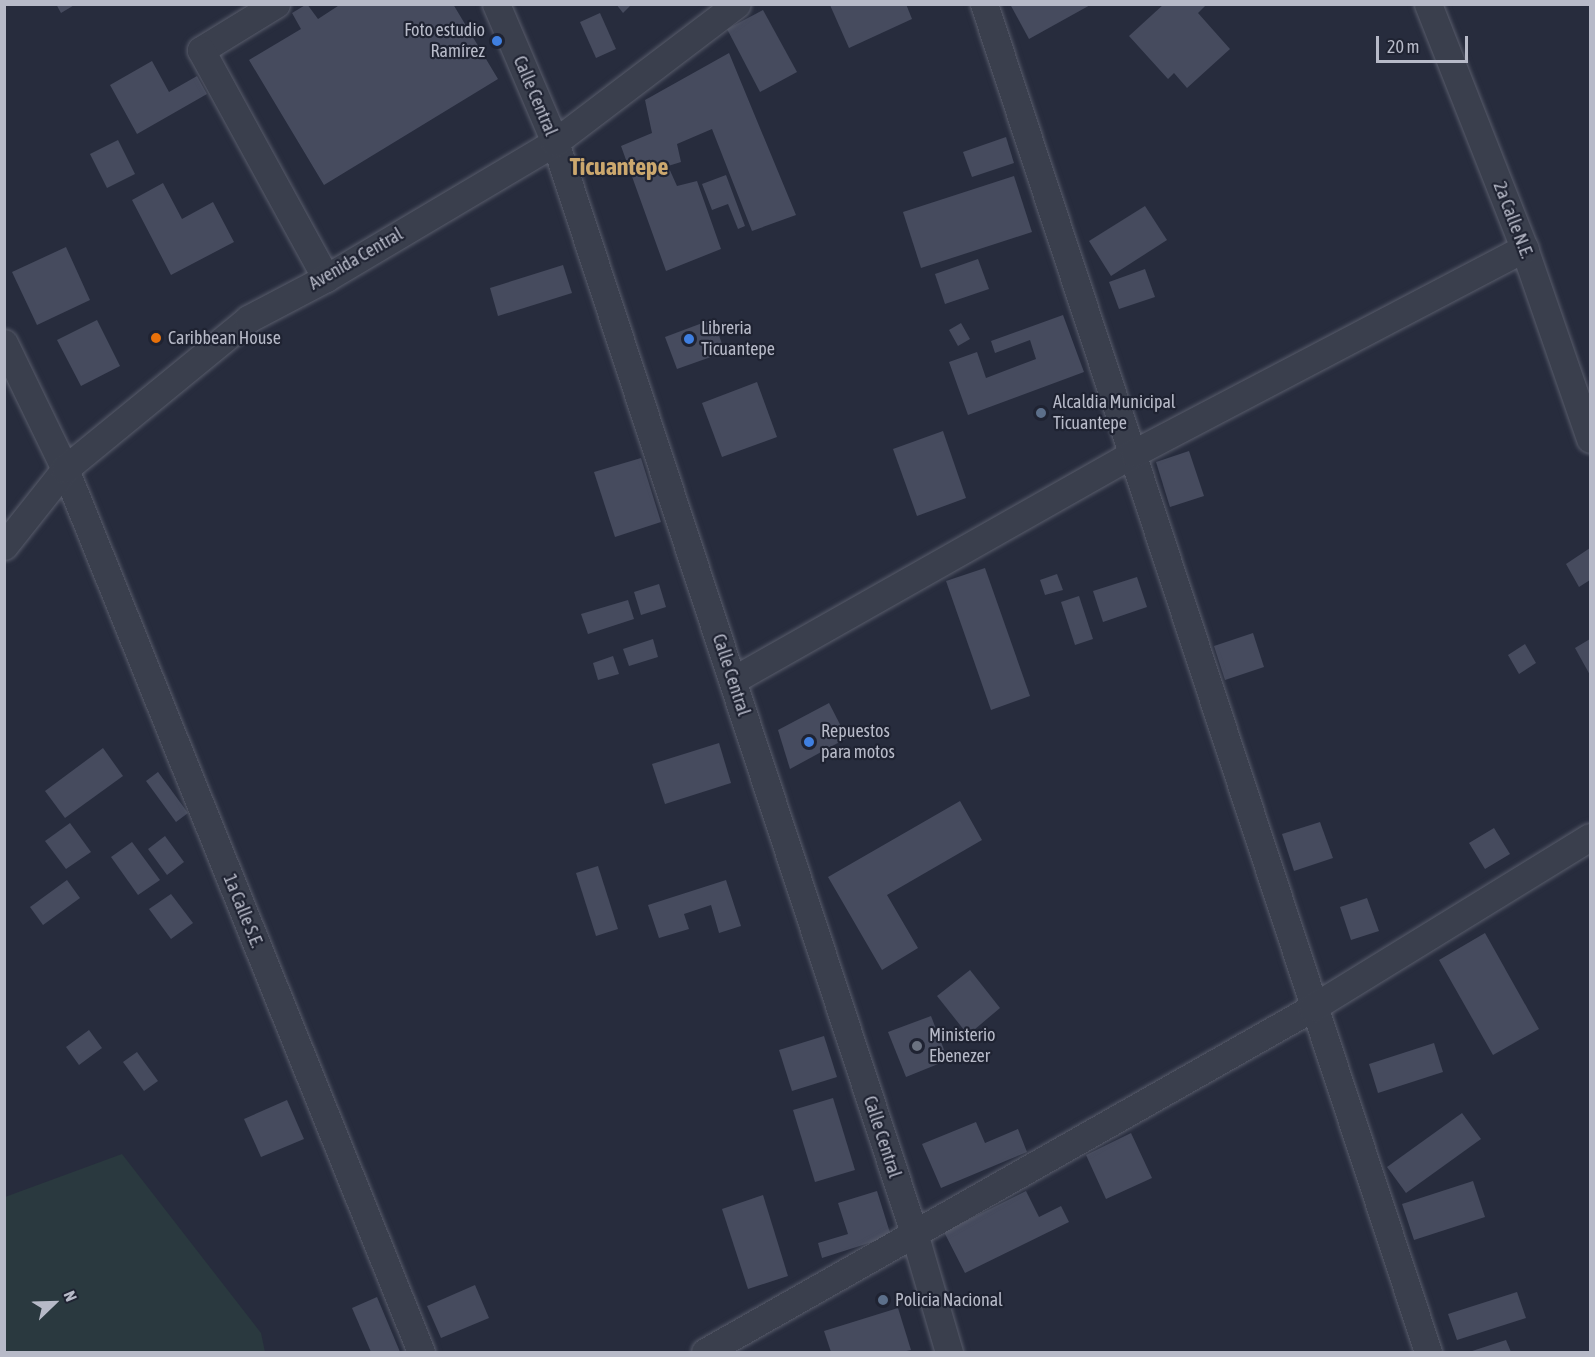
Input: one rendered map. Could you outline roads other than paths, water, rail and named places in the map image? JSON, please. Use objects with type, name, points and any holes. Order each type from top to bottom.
[{"type":"street","points":[[276,4],[201,50],[326,278]]},
{"type":"street","name":"Calle Central","points":[[496,4],[555,142],[915,1236],[949,1353]]},
{"type":"street","name":"Avenida Central","points":[[4,546],[65,469],[248,320],[326,278],[555,142],[737,4]]},
{"type":"street","points":[[984,4],[1134,453],[1312,1008],[1428,1353]]},
{"type":"street","name":"2a Calle N.E.","points":[[1428,4],[1524,248],[1590,439]]},
{"type":"street","points":[[732,680],[1134,453],[1524,248]]},
{"type":"street","name":"1a Calle S.E.","points":[[4,343],[65,469],[421,1353]]},
{"type":"street","points":[[705,1353],[915,1236],[1312,1008],[1590,837]]},
{"type":"place","name":"Foto estudio Ramírez","points":[[497,41]]},
{"type":"place","name":"Caribbean House","points":[[156,338]]},
{"type":"place","name":"Libreria Ticuantepe","points":[[689,339]]},
{"type":"place","name":"Alcaldia Municipal Ticuantepe","points":[[1041,413]]},
{"type":"place","name":"Repuestos para motos","points":[[809,742]]},
{"type":"place","name":"Ministerio Ebenezer","points":[[917,1046]]},
{"type":"place","name":"Policia Nacional","points":[[883,1300]]},
{"type":"district","name":"Ticuantepe","points":[[619,167]]}]
